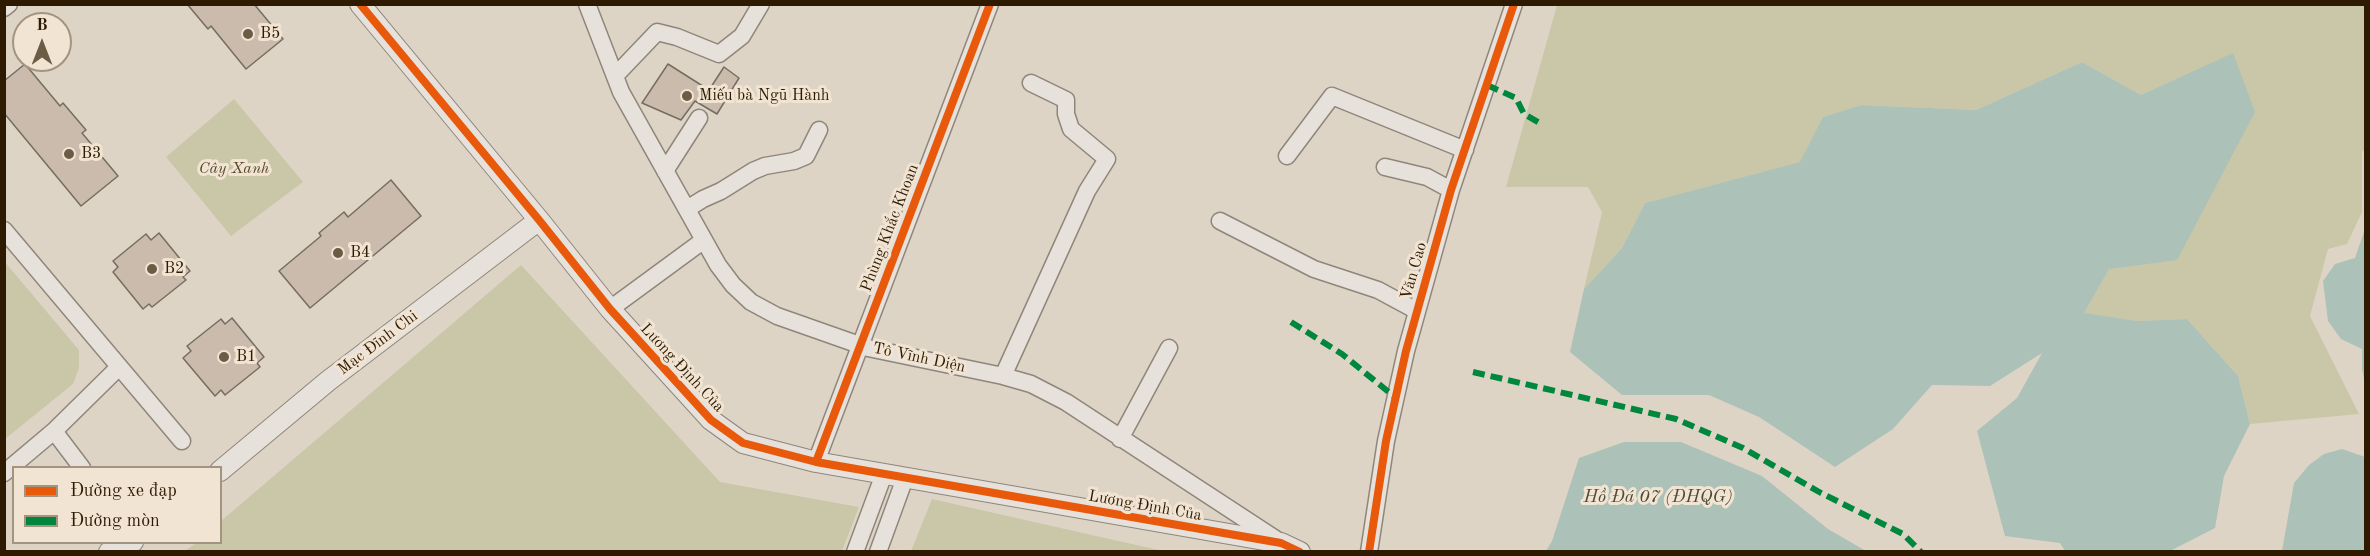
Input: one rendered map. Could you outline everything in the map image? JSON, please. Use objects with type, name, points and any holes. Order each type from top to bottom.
[{"type":"street","points":[[4,8],[9,4]]},
{"type":"street","name":"Lương Định Của","points":[[360,4],[610,309],[711,420],[743,443],[816,462],[1281,543],[1300,552]]},
{"type":"street","name":"Tô Vĩnh Diện","points":[[587,4],[621,92],[728,279],[752,302],[777,316],[860,345],[1031,384],[1066,402],[1281,543]]},
{"type":"street","points":[[615,76],[657,32],[677,37],[719,54],[742,36],[761,4]]},
{"type":"street","name":"Phùng Khắc Khoan","points":[[816,462],[990,4]]},
{"type":"street","name":"Văn Cao","points":[[1369,552],[1386,441],[1417,311],[1451,190],[1514,4]]},
{"type":"street","points":[[1003,376],[1087,191],[1107,159],[1071,129],[1066,114],[1066,100],[1031,83]]},
{"type":"street","points":[[1287,156],[1332,96],[1465,150]]},
{"type":"street","points":[[665,171],[699,118]]},
{"type":"street","points":[[687,209],[753,171],[806,156],[819,130]]},
{"type":"street","points":[[1385,167],[1427,177],[1451,190]]},
{"type":"street","name":"Mạc Đĩnh Chi","points":[[222,469],[328,381],[539,220]]},
{"type":"street","points":[[1220,221],[1314,269],[1378,290],[1417,311]]},
{"type":"street","points":[[4,230],[182,441]]},
{"type":"street","points":[[610,309],[704,240]]},
{"type":"street","points":[[1120,439],[1169,348]]},
{"type":"street","points":[[21,465],[119,367]]},
{"type":"street","points":[[54,431],[80,466]]},
{"type":"street","points":[[855,552],[884,474]]},
{"type":"street","points":[[878,552],[905,478]]},
{"type":"street","points":[[109,551],[133,544]]},
{"type":"green space","points":[[1557,5],[2365,5],[2366,147],[2362,152],[2362,212],[2347,244],[2328,249],[2310,316],[2359,414],[2250,424],[2238,376],[2187,319],[2137,321],[2083,314],[2232,54],[2141,95],[2082,62],[1976,110],[1861,105],[1823,117],[1801,162],[1645,203],[1622,248],[1584,289],[1602,212],[1588,187],[1506,187]]},
{"type":"green space","name":"Cây Xanh","points":[[234,99],[303,182],[231,236],[166,157]]},
{"type":"green space","points":[[4,261],[79,350],[79,368],[73,384],[5,439]]},
{"type":"green space","points":[[521,265],[720,482],[859,507],[842,551],[185,551],[195,544],[222,544],[222,520]]},
{"type":"green space","points":[[932,499],[1163,551],[911,551]]},
{"type":"water","points":[[2233,53],[2255,112],[2177,260],[2109,269],[2084,313],[2137,321],[2187,319],[2238,376],[2250,424],[2224,476],[2215,528],[2170,551],[2065,551],[2060,543],[2005,536],[1977,431],[2017,398],[2042,353],[1990,386],[1932,385],[1893,429],[1835,467],[1759,417],[1709,395],[1622,395],[1570,352],[1584,289],[1622,248],[1645,203],[1800,162],[1823,117],[1861,105],[1976,110],[2082,62],[2141,95]]},
{"type":"water","points":[[2365,229],[2365,383],[2362,349],[2341,339],[2328,321],[2323,281],[2335,264],[2355,258]]},
{"type":"water","name":"Hồ Đá 07 (ĐHQG)","points":[[1624,442],[1681,442],[1762,476],[1828,529],[1866,551],[1546,551],[1552,541],[1579,458]]},
{"type":"water","points":[[2342,449],[2365,457],[2365,551],[2282,551],[2294,483],[2309,465],[2324,454]]},
{"type":"building","name":"B5","points":[[187,4],[254,4],[283,39],[246,69],[211,26],[208,29]]},
{"type":"building","name":"Miếu bà Ngũ Hành","points":[[668,64],[709,90],[724,67],[739,78],[717,114],[695,101],[681,120],[642,103]]},
{"type":"building","name":"B3","points":[[15,72],[32,72],[60,106],[63,103],[86,130],[82,133],[118,176],[81,206],[4,113],[4,81]]},
{"type":"building","name":"B4","points":[[391,180],[421,216],[310,308],[279,271],[321,236],[319,233],[344,212],[348,217]]},
{"type":"building","name":"B2","points":[[159,233],[190,271],[183,277],[186,280],[152,307],[149,304],[143,309],[113,272],[118,267],[113,261],[146,234],[151,240]]},
{"type":"building","name":"B1","points":[[232,318],[264,357],[257,363],[260,367],[225,395],[221,390],[215,396],[183,358],[191,351],[187,346],[221,319],[225,324]]},
{"type":"marked path","points":[[1487,85],[1516,98],[1524,114],[1543,125]]},
{"type":"marked path","points":[[1291,322],[1342,354],[1396,398]]},
{"type":"marked path","points":[[1473,372],[1676,419],[1743,448],[1821,493],[1903,534],[1921,552]]},
{"type":"cycle path","points":[[360,4],[610,309],[711,420],[743,443],[816,462],[1281,543],[1300,552]]},
{"type":"cycle path","points":[[816,462],[990,4]]},
{"type":"cycle path","points":[[1369,552],[1386,441],[1406,351],[1451,190],[1514,4]]},
{"type":"place","name":"B5","points":[[248,34]]},
{"type":"place","name":"Miếu bà Ngũ Hành","points":[[687,96]]},
{"type":"place","name":"B3","points":[[69,154]]},
{"type":"place","name":"B4","points":[[338,253]]},
{"type":"place","name":"B2","points":[[152,269]]},
{"type":"place","name":"B1","points":[[224,357]]}]
